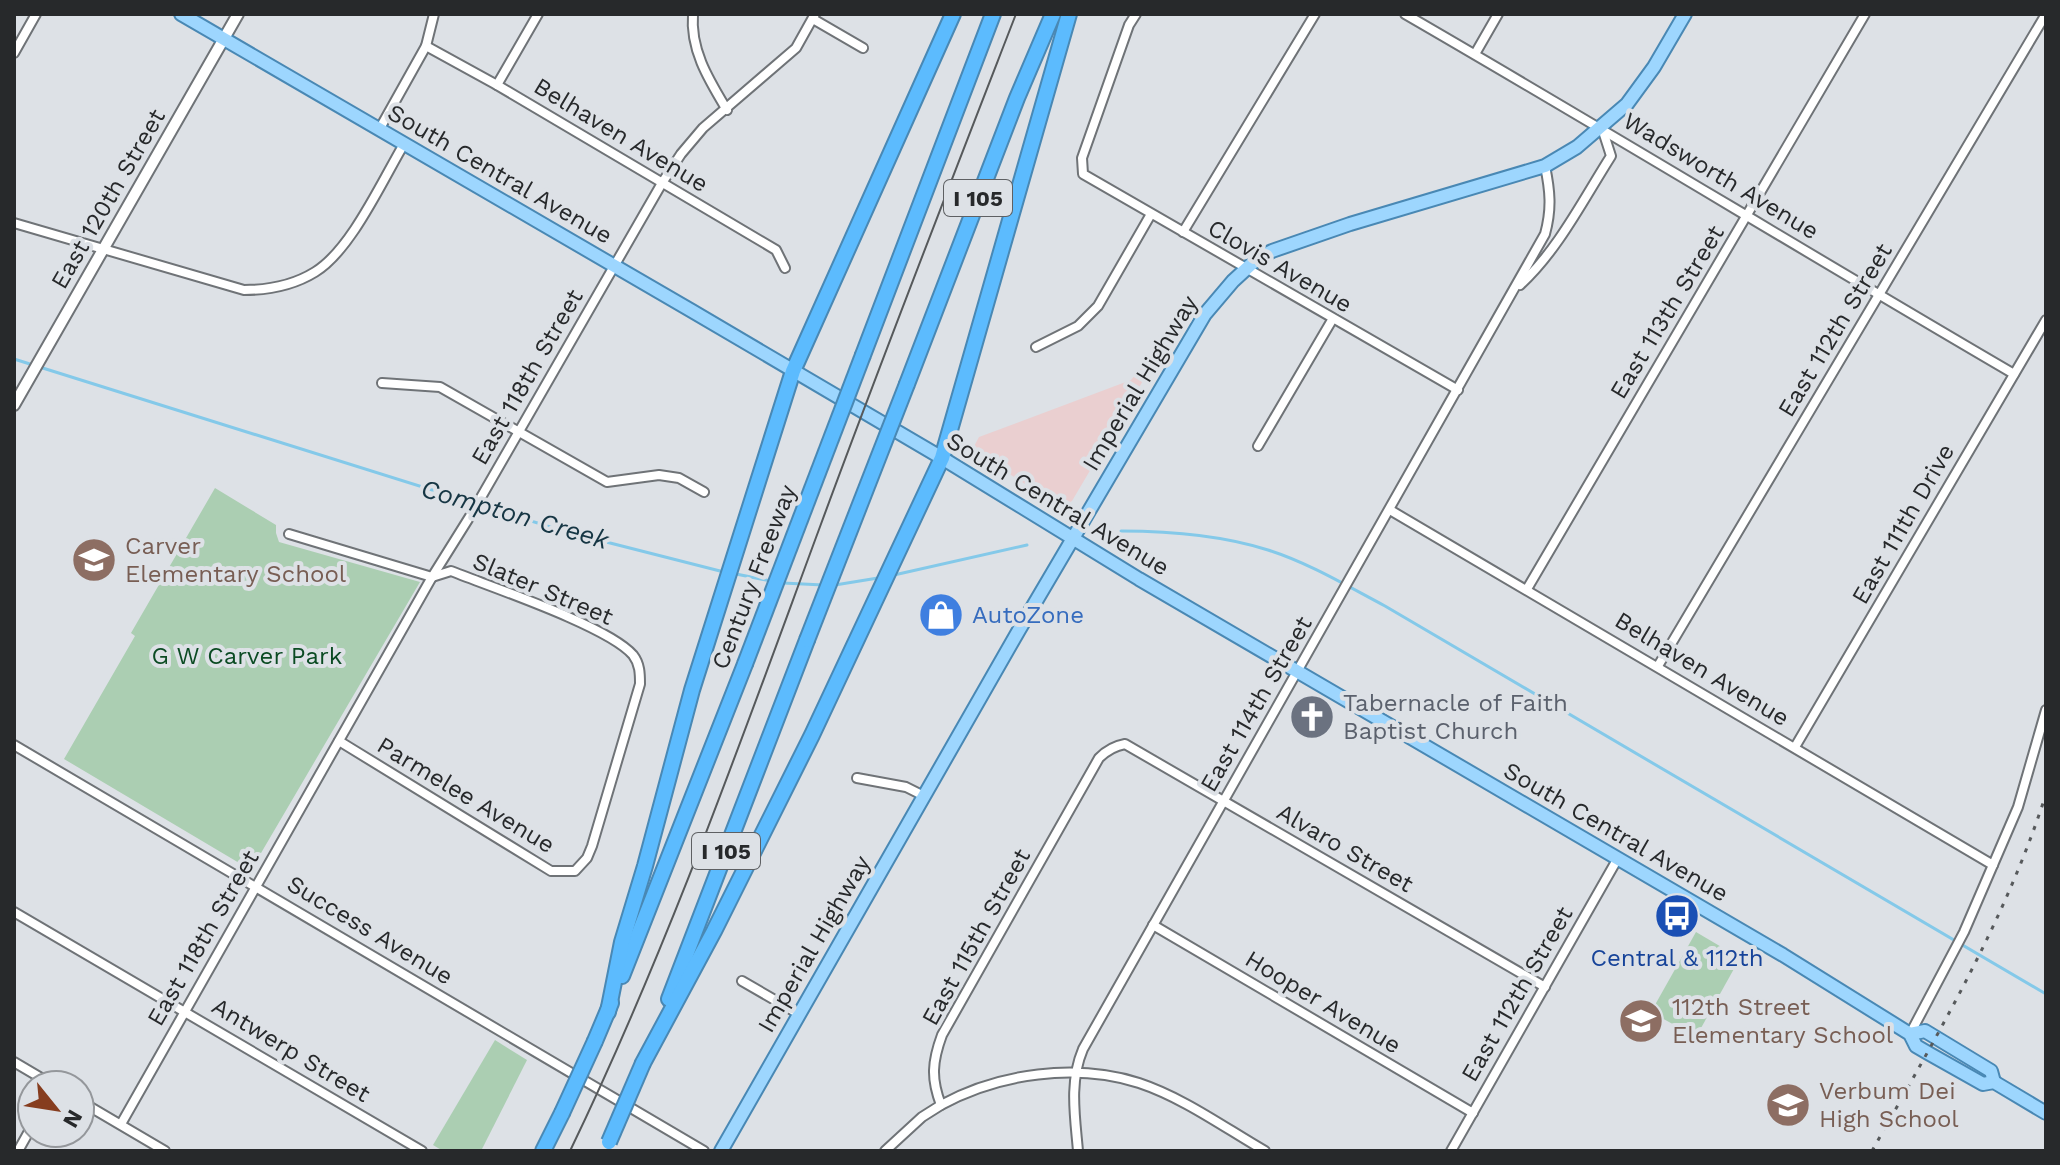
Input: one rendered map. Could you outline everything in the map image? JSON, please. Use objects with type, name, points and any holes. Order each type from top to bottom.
[{"type":"highway","points":[[608,1012],[622,942],[692,690],[793,371],[953,14]]},
{"type":"highway","name":"Century Freeway","points":[[543,1151],[608,1012],[745,664],[993,14]]},
{"type":"highway","name":"I 105","points":[[606,1146],[643,1063],[1017,98],[1053,14]]},
{"type":"highway","points":[[643,1063],[721,917],[812,735],[942,458],[1069,14]]},
{"type":"main road","name":"South Central Avenue","points":[[181,14],[942,458],[1073,539],[1618,858],[1910,1034],[1916,1046],[1983,1084],[1994,1082],[2046,1113]]},
{"type":"main road","name":"Imperial Highway","points":[[721,1151],[1205,314],[1258,258],[1291,243],[1545,166],[1577,147],[1627,104],[1654,67],[1685,14]]},
{"type":"street","points":[[14,53],[36,14]]},
{"type":"street","name":"East 120th Street","points":[[14,405],[238,14]]},
{"type":"street","points":[[379,130],[426,46],[434,14]]},
{"type":"street","points":[[497,85],[538,14]]},
{"type":"street","points":[[693,14],[695,45],[701,64],[727,110]]},
{"type":"street","name":"Clovis Avenue","points":[[1136,14],[1124,38],[1082,158],[1083,174],[1458,390]]},
{"type":"street","points":[[1183,232],[1315,14]]},
{"type":"street","name":"Wadsworth Avenue","points":[[1405,14],[2014,374]]},
{"type":"street","points":[[1475,54],[1498,14]]},
{"type":"street","name":"East 113th Street","points":[[1527,589],[1865,14]]},
{"type":"street","name":"East 112th Street","points":[[1658,666],[2046,14]]},
{"type":"street","points":[[814,16],[863,48]]},
{"type":"street","name":"East 118th Street","points":[[121,1124],[432,577],[488,486],[662,183],[703,128],[796,48],[814,16]]},
{"type":"street","name":"Belhaven Avenue","points":[[426,46],[776,250],[785,268]]},
{"type":"street","name":"East 114th Street","points":[[1516,289],[1553,247],[1611,156],[1602,128]]},
{"type":"street","points":[[14,223],[244,290],[267,290],[316,271],[342,247],[404,144]]},
{"type":"street","name":"East 114th Street","points":[[1078,1151],[1073,1092],[1083,1049],[1545,234],[1551,212],[1545,166]]},
{"type":"street","points":[[1036,347],[1078,326],[1098,306],[1151,214]]},
{"type":"street","points":[[1258,446],[1332,320]]},
{"type":"street","name":"East 111th Drive","points":[[1795,747],[2046,320]]},
{"type":"street","points":[[382,383],[440,387],[607,482],[659,475],[679,478],[704,492]]},
{"type":"street","name":"Belhaven Avenue","points":[[1390,510],[1993,865]]},
{"type":"street","name":"Slater Street","points":[[289,534],[432,577],[451,571],[584,625],[615,642],[636,659],[640,684],[592,846],[587,858],[575,871]]},
{"type":"street","points":[[1910,1034],[1964,932],[2018,807],[2046,710]]},
{"type":"street","name":"Parmelee Avenue","points":[[339,741],[551,871],[575,871]]},
{"type":"street","name":"Alvaro Street","points":[[1125,744],[1545,987]]},
{"type":"street","name":"East 115th Street","points":[[941,1105],[932,1070],[942,1035],[1099,758],[1108,750],[1125,744]]},
{"type":"street","name":"Success Avenue","points":[[14,745],[704,1151]]},
{"type":"street","points":[[857,778],[906,787],[924,796]]},
{"type":"street","name":"East 112th Street","points":[[1451,1151],[1618,858]]},
{"type":"street","name":"Antwerp Street","points":[[14,912],[422,1151]]},
{"type":"street","name":"Hooper Avenue","points":[[1153,925],[1473,1113]]},
{"type":"street","points":[[742,981],[799,1014]]},
{"type":"street","points":[[885,1151],[922,1117],[987,1084],[1040,1075],[1075,1074],[1096,1074],[1141,1084],[1265,1151]]},
{"type":"street","points":[[96,1110],[165,1151]]},
{"type":"shaded area","points":[[1152,354],[1157,357],[1072,501],[1061,507],[972,450],[979,437],[1131,380]]},
{"type":"green space","name":"G W Carver Park","points":[[215,488],[276,525],[279,542],[420,582],[251,870],[64,759],[135,636],[131,633]]},
{"type":"green space","points":[[1696,932],[1740,958],[1696,1037],[1651,1012]]},
{"type":"green space","points":[[495,1040],[527,1060],[481,1151],[443,1151],[433,1145]]},
{"type":"waterway","name":"Compton Creek","points":[[14,359],[563,531],[724,572]]},
{"type":"waterway","points":[[1121,531],[1214,537],[1283,555],[1328,575],[2046,994]]},
{"type":"waterway","name":"Compton Creek","points":[[894,575],[1027,545]]},
{"type":"waterway","name":"Compton Creek","points":[[736,574],[771,581]]},
{"type":"waterway","name":"Compton Creek","points":[[835,585],[878,578]]},
{"type":"waterway","name":"Compton Creek","points":[[783,583],[823,585]]},
{"type":"tram line","points":[[570,1151],[640,997],[703,840],[1016,14]]},
{"type":"railway","points":[[1872,1151],[1990,933],[2046,794]]},
{"type":"place","name":"Carver Elementary School","points":[[94,560]]},
{"type":"place","name":"AutoZone","points":[[941,615]]},
{"type":"place","name":"Tabernacle of Faith Baptist Church","points":[[1312,717]]},
{"type":"place","name":"Central & 112th","points":[[1677,916]]},
{"type":"place","name":"112th Street Elementary School","points":[[1641,1021]]},
{"type":"place","name":"Verbum Dei High School","points":[[1788,1105]]}]
